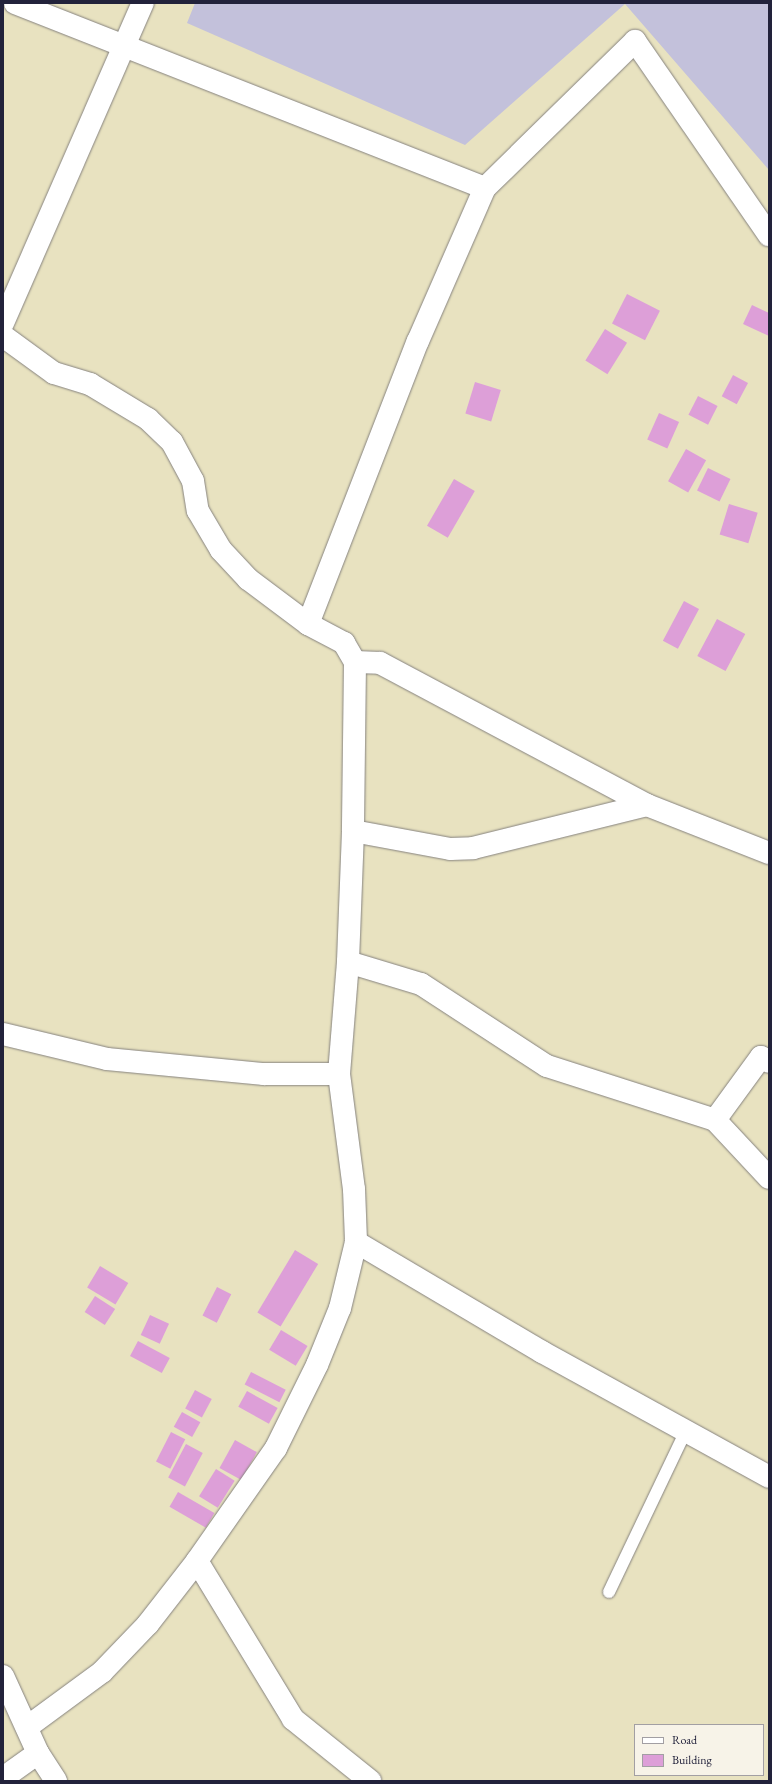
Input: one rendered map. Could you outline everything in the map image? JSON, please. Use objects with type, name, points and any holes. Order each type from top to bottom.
[{"type":"street","points":[[14,3],[125,45],[485,188]]},
{"type":"street","points":[[3,323],[143,3]]},
{"type":"street","points":[[308,624],[418,341],[485,188],[635,41],[769,235]]},
{"type":"street","points":[[3,336],[54,373],[90,384],[148,419],[172,442],[193,481],[198,511],[221,550],[248,579],[308,624],[344,643],[355,662],[353,831],[348,962],[339,1074],[354,1189],[356,1242],[340,1308],[317,1365],[276,1448],[197,1561],[148,1624],[102,1672],[27,1727]]},
{"type":"street","points":[[355,662],[380,664],[647,805],[769,853]]},
{"type":"street","points":[[353,831],[450,849],[473,848],[647,805]]},
{"type":"street","points":[[348,962],[421,984],[547,1066],[715,1120],[769,1178]]},
{"type":"street","points":[[3,1034],[107,1059],[264,1074],[339,1074]]},
{"type":"street","points":[[715,1120],[761,1057],[769,1062]]},
{"type":"street","points":[[356,1242],[433,1289],[684,1433],[769,1477]]},
{"type":"street","points":[[197,1561],[293,1719],[370,1781]]},
{"type":"street","points":[[3,1676],[38,1753],[56,1781]]},
{"type":"street","points":[[3,1778],[38,1753]]},
{"type":"lane","points":[[609,1592],[684,1433]]},
{"type":"shaded area","points":[[195,3],[769,3],[769,170],[625,4],[465,145],[187,23]]},
{"type":"building","points":[[627,294],[660,311],[645,340],[612,323]]},
{"type":"building","points":[[752,305],[769,313],[769,336],[743,324]]},
{"type":"building","points":[[605,329],[627,343],[607,374],[585,360]]},
{"type":"building","points":[[733,375],[748,383],[737,404],[722,396]]},
{"type":"building","points":[[475,382],[501,390],[491,421],[465,414]]},
{"type":"building","points":[[698,396],[718,406],[708,425],[688,415]]},
{"type":"building","points":[[659,413],[679,422],[667,448],[647,439]]},
{"type":"building","points":[[686,449],[706,460],[688,493],[668,481]]},
{"type":"building","points":[[708,468],[730,479],[720,501],[697,490]]},
{"type":"building","points":[[454,479],[475,491],[448,538],[427,526]]},
{"type":"building","points":[[729,504],[758,513],[748,543],[720,535]]},
{"type":"building","points":[[684,601],[699,609],[678,649],[663,641]]},
{"type":"building","points":[[717,619],[745,634],[726,671],[697,656]]},
{"type":"building","points":[[295,1250],[318,1264],[281,1326],[257,1313]]},
{"type":"building","points":[[100,1266],[128,1283],[115,1304],[87,1287]]},
{"type":"building","points":[[217,1287],[231,1294],[217,1323],[202,1316]]},
{"type":"building","points":[[95,1296],[115,1309],[105,1325],[85,1312]]},
{"type":"building","points":[[150,1315],[169,1324],[160,1344],[141,1335]]},
{"type":"building","points":[[281,1330],[308,1346],[296,1366],[269,1350]]},
{"type":"building","points":[[138,1341],[170,1358],[162,1373],[130,1356]]},
{"type":"building","points":[[251,1372],[286,1390],[279,1402],[245,1384]]},
{"type":"building","points":[[195,1390],[212,1399],[202,1417],[185,1409]]},
{"type":"building","points":[[247,1391],[278,1408],[269,1424],[238,1407]]},
{"type":"building","points":[[182,1412],[200,1422],[192,1437],[174,1427]]},
{"type":"building","points":[[171,1432],[185,1439],[170,1469],[156,1461]]},
{"type":"building","points":[[235,1440],[257,1452],[241,1480],[219,1468]]},
{"type":"building","points":[[186,1444],[203,1453],[185,1486],[168,1478]]},
{"type":"building","points":[[216,1469],[235,1481],[218,1508],[199,1496]]},
{"type":"building","points":[[178,1492],[214,1513],[206,1528],[170,1507]]}]
